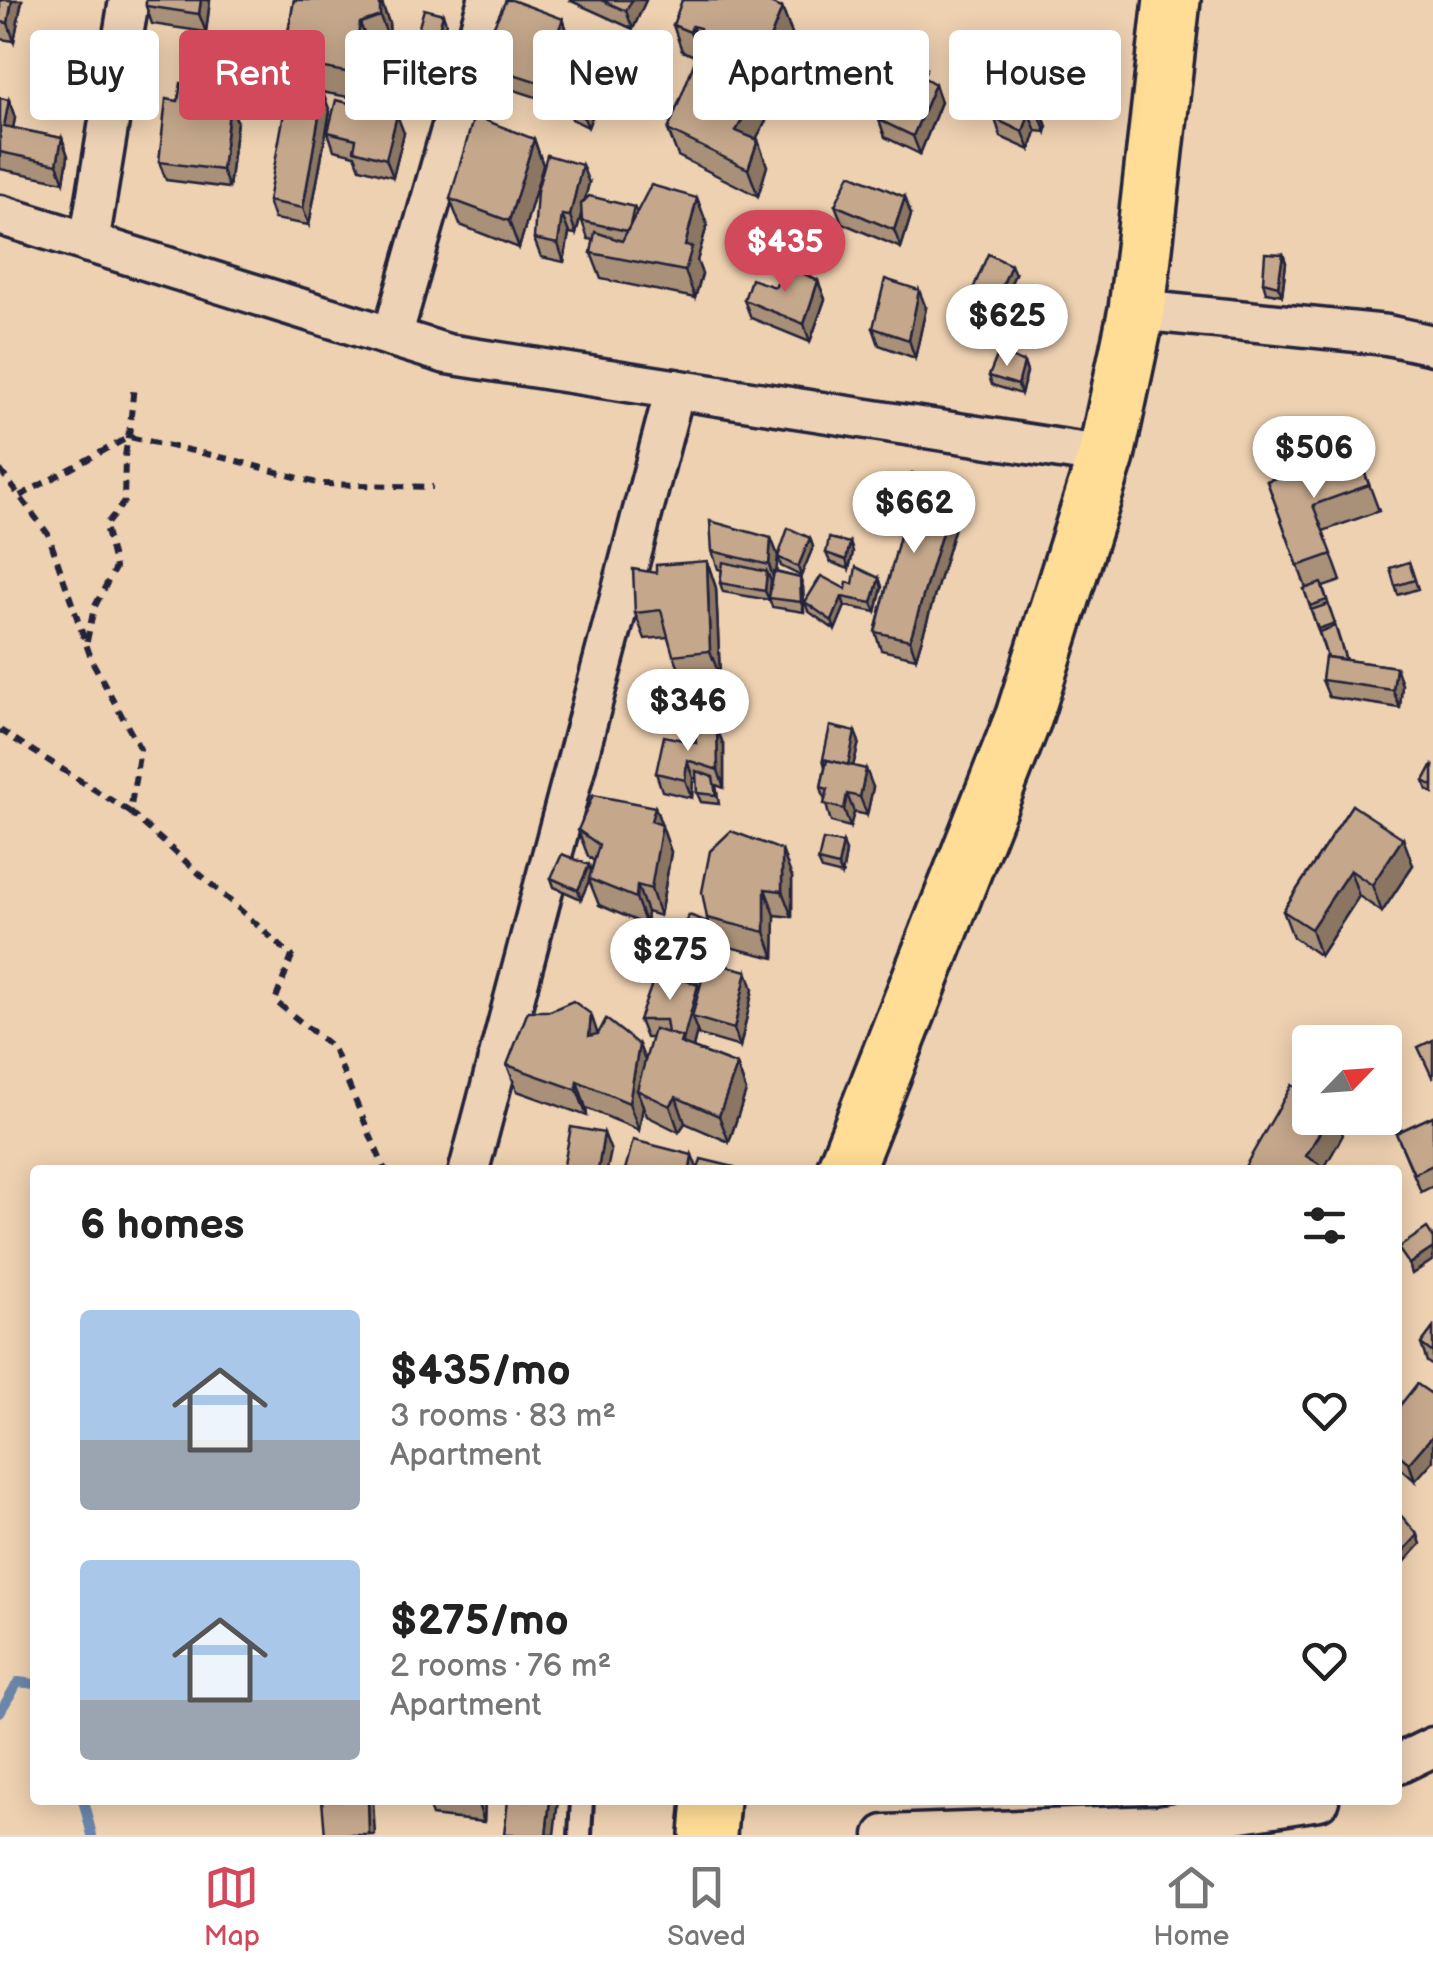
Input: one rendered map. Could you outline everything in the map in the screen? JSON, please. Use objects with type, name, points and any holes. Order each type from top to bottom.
[{"type":"highway","points":[[848,1165],[1024,716],[1106,456],[1137,310],[1172,0]]},
{"type":"highway","points":[[708,1835],[710,1805]]},
{"type":"street","points":[[89,243],[129,0]]},
{"type":"street","points":[[392,337],[488,0]]},
{"type":"street","points":[[0,215],[447,354],[1106,456]]},
{"type":"street","points":[[1137,310],[1386,335],[1433,345]]},
{"type":"street","points":[[470,1165],[675,389]]},
{"type":"street","points":[[1402,1762],[1433,1747]]},
{"type":"street","points":[[885,1835],[1159,1825],[1287,1805]]},
{"type":"lane","points":[[580,1835],[582,1805]]},
{"type":"path","points":[[87,645],[94,608],[115,568],[105,526],[124,502],[134,384]]},
{"type":"path","points":[[20,496],[129,432],[320,484],[433,487]]},
{"type":"path","points":[[0,470],[48,534],[92,662],[140,749],[130,812]]},
{"type":"path","points":[[0,730],[130,812],[292,956],[275,1002],[333,1048],[383,1165]]},
{"type":"building","points":[[0,0],[12,0],[8,23],[0,22]]},
{"type":"building","points":[[146,0],[201,0],[199,14],[146,6]]},
{"type":"building","points":[[294,0],[380,0],[380,16],[360,23],[359,30],[345,30],[345,72],[325,68],[325,30],[288,30]]},
{"type":"building","points":[[506,0],[563,19],[559,30],[533,30],[533,80],[513,74],[513,30],[492,30]]},
{"type":"building","points":[[601,0],[632,0],[626,11]]},
{"type":"building","points":[[682,0],[762,0],[782,8],[773,30],[700,30],[692,26],[690,32],[673,25]]},
{"type":"building","points":[[424,9],[443,14],[439,30],[418,30]]},
{"type":"building","points":[[693,66],[693,120],[742,120],[736,131],[758,140],[748,169],[668,130]]},
{"type":"building","points":[[179,95],[179,120],[228,120],[222,170],[159,162],[166,99],[178,101]]},
{"type":"building","points":[[0,98],[9,100],[4,126],[62,138],[57,164],[0,152]]},
{"type":"building","points":[[336,100],[345,102],[345,120],[396,120],[386,159],[354,150],[356,139],[328,132]]},
{"type":"building","points":[[283,120],[318,120],[303,208],[268,201]]},
{"type":"building","points":[[473,120],[484,120],[534,139],[509,221],[450,199]]},
{"type":"building","points":[[879,120],[920,120],[913,136]]},
{"type":"building","points":[[997,120],[1027,120],[1023,132]]},
{"type":"building","points":[[547,155],[582,165],[570,216],[562,215],[558,244],[534,239],[537,191]]},
{"type":"building","points":[[850,174],[905,197],[894,230],[835,205]]},
{"type":"building","points":[[651,185],[697,198],[685,246],[692,247],[685,271],[591,253],[595,232],[622,241]]},
{"type":"building","points":[[589,196],[634,207],[627,231],[582,221],[581,204]]},
{"type":"building","points":[[1265,253],[1283,254],[1278,286],[1263,282]]},
{"type":"building","points":[[988,254],[1011,265],[997,298],[973,289]]},
{"type":"building","points":[[788,266],[818,281],[804,324],[744,300],[751,279],[775,287]]},
{"type":"building","points":[[885,279],[919,290],[909,340],[873,328]]},
{"type":"building","points":[[999,351],[1024,363],[1018,385],[989,376]]},
{"type":"building","points":[[1356,449],[1369,485],[1313,505],[1332,554],[1298,566],[1267,481]]},
{"type":"building","points":[[912,473],[954,492],[910,640],[875,632],[907,509],[901,502]]},
{"type":"building","points":[[710,521],[771,538],[769,565],[712,551]]},
{"type":"building","points":[[788,528],[810,538],[798,567],[778,557]]},
{"type":"building","points":[[829,538],[850,543],[846,560],[826,553]]},
{"type":"building","points":[[707,561],[710,651],[673,655],[661,610],[635,613],[633,569],[656,573],[656,565]]},
{"type":"building","points":[[723,562],[767,572],[765,591],[720,583]]},
{"type":"building","points":[[1409,562],[1415,580],[1395,586],[1390,568]]},
{"type":"building","points":[[856,567],[879,578],[872,603],[842,597],[832,621],[805,602],[821,576],[846,589],[847,582],[853,584]]},
{"type":"building","points":[[774,572],[800,578],[801,602],[769,598]]},
{"type":"building","points":[[1321,583],[1327,600],[1310,606],[1304,589]]},
{"type":"building","points":[[1328,604],[1335,623],[1318,629],[1311,610]]},
{"type":"building","points":[[1335,626],[1343,659],[1327,657],[1319,632]]},
{"type":"building","points":[[1325,657],[1396,667],[1393,690],[1322,680]]},
{"type":"building","points":[[830,726],[855,732],[848,765],[823,759]]},
{"type":"building","points":[[717,728],[718,770],[687,760],[685,780],[656,773],[664,736],[696,743],[695,730]]},
{"type":"building","points":[[827,760],[866,769],[860,797],[847,794],[844,809],[824,804],[828,789],[821,787]]},
{"type":"building","points":[[1433,764],[1433,786],[1424,781]]},
{"type":"building","points":[[696,771],[713,777],[716,795],[697,793]]},
{"type":"building","points":[[593,795],[655,807],[651,821],[662,825],[651,889],[637,885],[636,898],[589,879],[599,845],[578,830]]},
{"type":"building","points":[[1352,805],[1403,838],[1372,885],[1350,870],[1311,929],[1283,911]]},
{"type":"building","points":[[731,831],[782,850],[782,891],[765,889],[765,932],[707,918],[702,892],[710,851]]},
{"type":"building","points":[[823,840],[843,843],[838,866],[818,861]]},
{"type":"building","points":[[562,854],[589,865],[578,890],[551,878]]},
{"type":"building","points":[[689,915],[708,922],[711,957],[678,943]]},
{"type":"building","points":[[701,956],[707,961],[702,981],[685,979],[686,957]]},
{"type":"building","points":[[707,961],[747,971],[734,1029],[692,1017]]},
{"type":"building","points":[[657,970],[698,985],[683,1041],[682,1037],[668,1033],[666,1020],[639,1020]]},
{"type":"building","points":[[573,1001],[591,1014],[589,1036],[598,1034],[606,1019],[639,1045],[629,1103],[577,1081],[577,1090],[507,1065],[528,1011],[550,1011]]},
{"type":"building","points":[[654,1029],[682,1037],[680,1043],[737,1065],[719,1116],[676,1097],[670,1106],[637,1090]]},
{"type":"building","points":[[1433,1040],[1433,1079],[1418,1047]]},
{"type":"building","points":[[1292,1085],[1292,1135],[1318,1135],[1306,1156],[1321,1165],[1246,1165]]},
{"type":"building","points":[[1433,1116],[1433,1165],[1414,1174],[1397,1135],[1402,1135],[1402,1130]]},
{"type":"building","points":[[571,1127],[604,1133],[599,1165],[564,1165]]},
{"type":"building","points":[[633,1140],[692,1155],[691,1165],[626,1165]]},
{"type":"building","points":[[701,1159],[726,1165],[699,1165]]},
{"type":"building","points":[[1427,1228],[1433,1237],[1433,1248],[1409,1264],[1402,1245]]},
{"type":"building","points":[[1433,1328],[1433,1353],[1421,1344]]},
{"type":"building","points":[[1417,1384],[1433,1395],[1433,1435],[1409,1463],[1402,1457],[1402,1403]]},
{"type":"building","points":[[1402,1517],[1418,1535],[1402,1553]]},
{"type":"building","points":[[322,1805],[368,1805],[369,1835],[325,1835]]},
{"type":"building","points":[[507,1805],[549,1805],[546,1835],[504,1835]]},
{"type":"waterway","points":[[0,1712],[18,1682],[30,1683]]},
{"type":"waterway","points":[[84,1805],[92,1835]]}]
